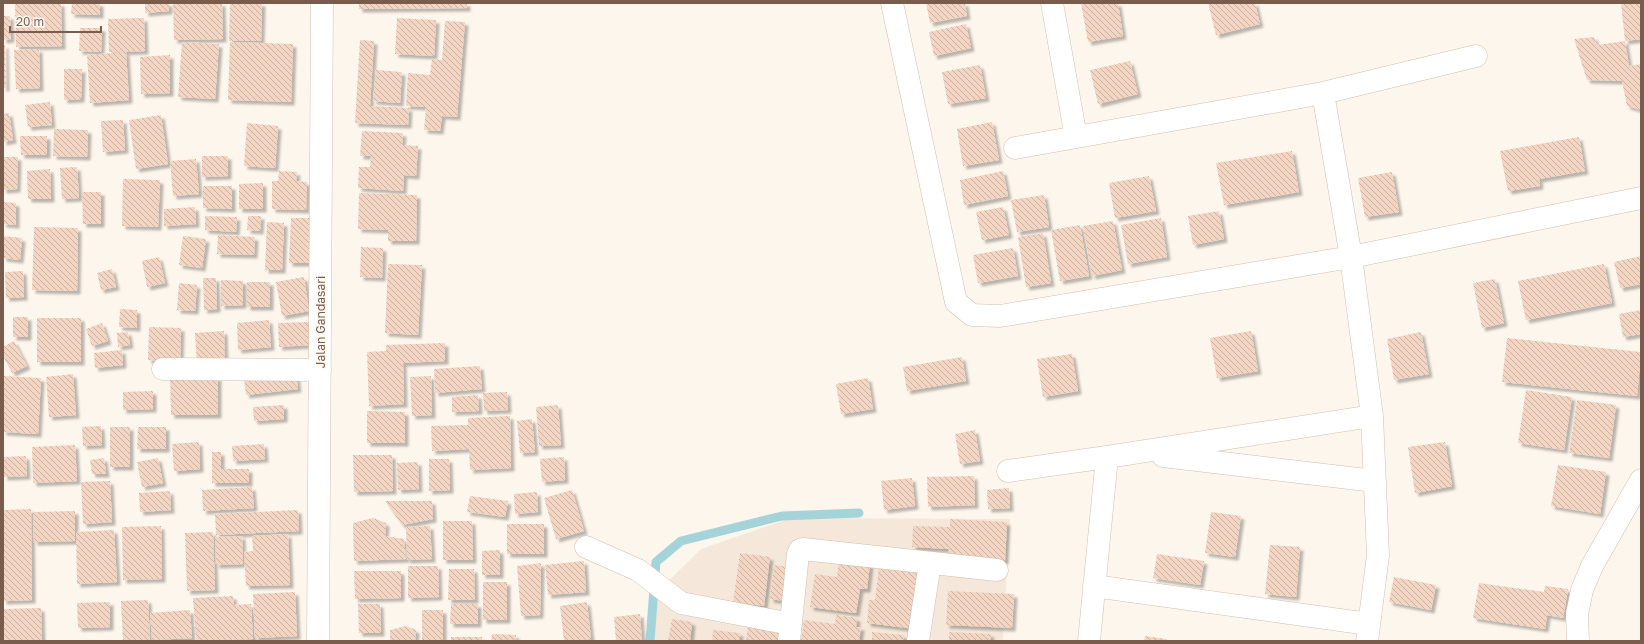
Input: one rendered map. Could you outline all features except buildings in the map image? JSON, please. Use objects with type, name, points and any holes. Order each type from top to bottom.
[{"type":"street","name":"Jalan Gandasari","points":[[318,641],[322,3]]},
{"type":"street","points":[[892,3],[956,302],[972,315],[1000,316],[1351,257],[1641,198]]},
{"type":"street","points":[[1052,3],[1076,137]]},
{"type":"street","points":[[1015,148],[1323,93],[1476,56]]},
{"type":"street","points":[[1094,586],[1368,632],[1378,555],[1372,416],[1351,257],[1323,93]]},
{"type":"street","points":[[163,369],[320,370]]},
{"type":"street","points":[[1008,471],[1136,453],[1372,416]]},
{"type":"street","points":[[1136,453],[1375,481]]},
{"type":"street","points":[[1089,641],[1107,457]]},
{"type":"street","points":[[1578,641],[1577,614],[1582,590],[1592,566],[1641,480]]},
{"type":"street","points":[[586,547],[638,570],[681,603],[790,633],[798,554],[800,550],[807,548],[997,570]]},
{"type":"street","points":[[918,641],[930,563]]},
{"type":"shaded area","points":[[791,518],[1010,519],[1003,641],[654,641],[655,594],[701,549]]},
{"type":"waterway","points":[[650,641],[656,562],[681,541],[782,516],[859,513]]}]
